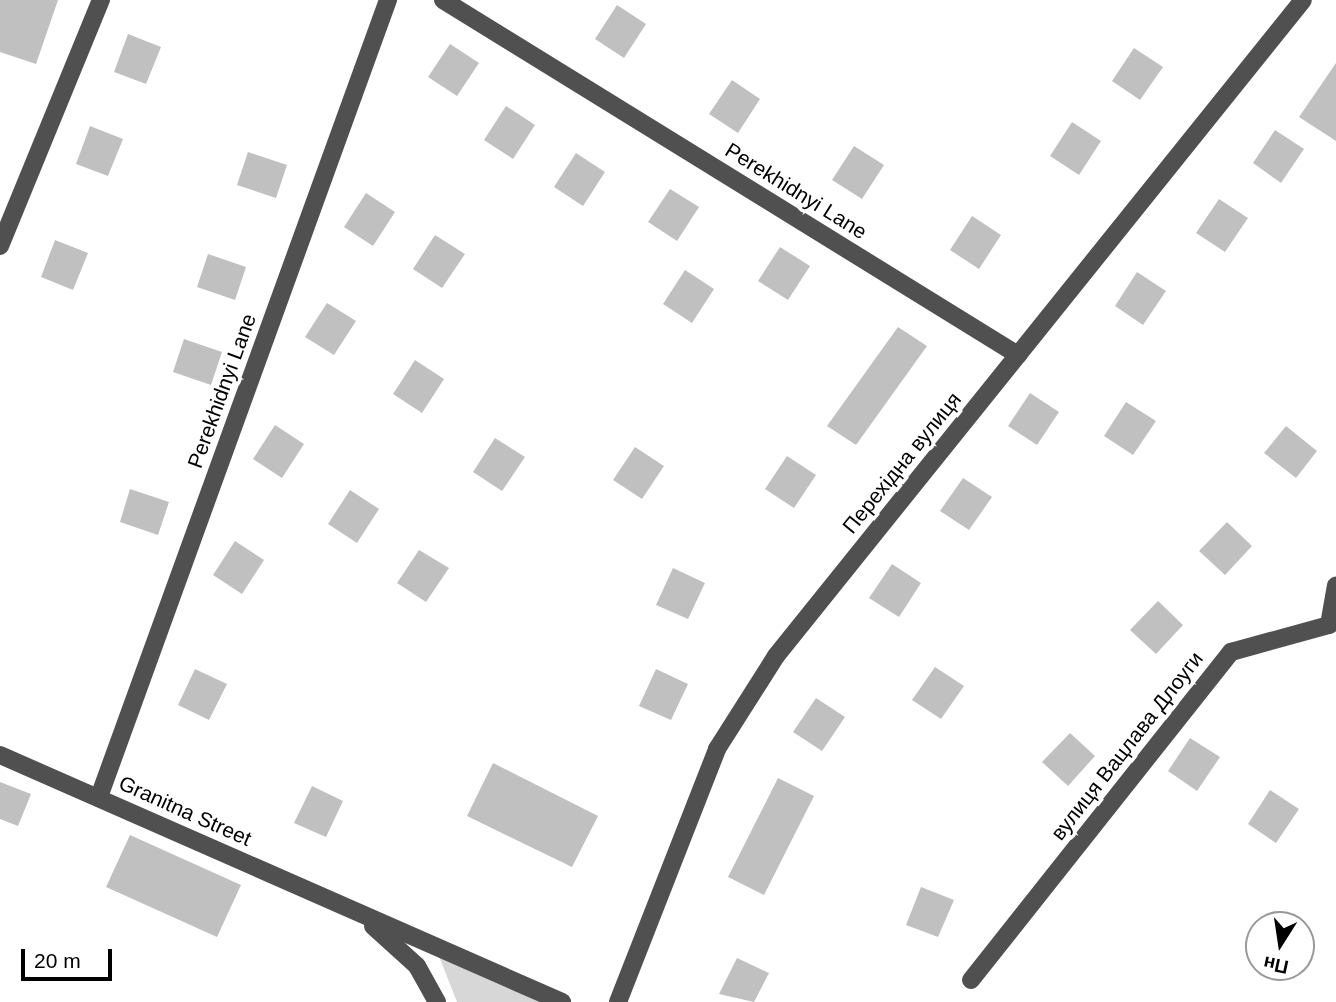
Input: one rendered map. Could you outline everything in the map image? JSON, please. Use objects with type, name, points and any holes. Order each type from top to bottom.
[{"type":"street","points":[[0,246],[101,0]]},
{"type":"street","name":"Perekhidnyi Lane","points":[[99,797],[388,0]]},
{"type":"street","name":"Perekhidnyi Lane","points":[[443,0],[1018,355]]},
{"type":"street","name":"Перехідна вулиця","points":[[618,1002],[716,749],[776,656],[1303,0]]},
{"type":"street","name":"вулиця Вацлава Длоуги","points":[[971,980],[1231,652],[1333,628],[1336,586]]},
{"type":"street","name":"Granitna Street","points":[[0,755],[562,1002]]},
{"type":"street","name":"Granitna Street","points":[[351,909],[417,966],[437,1002]]},
{"type":"shaded area","points":[[435,946],[562,1002],[457,1002]]},
{"type":"building","points":[[0,0],[58,0],[36,64],[0,52]]},
{"type":"building","points":[[617,5],[646,24],[624,58],[595,39]]},
{"type":"building","points":[[128,34],[161,47],[146,84],[114,72]]},
{"type":"building","points":[[450,44],[479,63],[457,96],[428,77]]},
{"type":"building","points":[[1134,48],[1163,67],[1140,100],[1112,81]]},
{"type":"building","points":[[1336,63],[1336,141],[1299,117]]},
{"type":"building","points":[[732,80],[760,99],[738,133],[709,114]]},
{"type":"building","points":[[506,106],[535,125],[513,159],[484,140]]},
{"type":"building","points":[[1072,122],[1101,141],[1079,175],[1050,156]]},
{"type":"building","points":[[90,126],[123,139],[108,176],[76,164]]},
{"type":"building","points":[[1275,130],[1304,149],[1281,183],[1253,163]]},
{"type":"building","points":[[854,146],[884,165],[862,199],[832,180]]},
{"type":"building","points":[[248,152],[287,165],[276,198],[237,185]]},
{"type":"building","points":[[576,153],[605,172],[583,206],[554,187]]},
{"type":"building","points":[[670,189],[699,207],[677,241],[648,222]]},
{"type":"building","points":[[366,193],[395,212],[373,246],[344,227]]},
{"type":"building","points":[[1219,199],[1248,218],[1225,252],[1196,233]]},
{"type":"building","points":[[972,216],[1001,235],[979,269],[950,250]]},
{"type":"building","points":[[435,235],[465,254],[442,288],[413,269]]},
{"type":"building","points":[[55,240],[88,253],[73,290],[41,277]]},
{"type":"building","points":[[780,247],[810,266],[788,300],[758,281]]},
{"type":"building","points":[[208,254],[246,267],[235,300],[197,287]]},
{"type":"building","points":[[685,270],[714,289],[692,323],[663,304]]},
{"type":"building","points":[[1137,272],[1166,291],[1143,325],[1115,306]]},
{"type":"building","points":[[327,303],[356,321],[334,355],[305,337]]},
{"type":"building","points":[[898,327],[927,346],[856,445],[827,426]]},
{"type":"building","points":[[184,339],[222,352],[211,385],[173,372]]},
{"type":"building","points":[[415,360],[444,379],[422,413],[393,394]]},
{"type":"building","points":[[1030,393],[1059,412],[1037,445],[1008,426]]},
{"type":"building","points":[[1126,402],[1156,421],[1133,455],[1104,436]]},
{"type":"building","points":[[275,425],[304,444],[282,478],[253,459]]},
{"type":"building","points":[[1286,426],[1317,451],[1296,478],[1264,453]]},
{"type":"building","points":[[495,438],[525,457],[502,491],[473,472]]},
{"type":"building","points":[[635,447],[664,466],[642,499],[613,480]]},
{"type":"building","points":[[787,456],[816,475],[794,508],[765,489]]},
{"type":"building","points":[[963,478],[992,497],[969,530],[940,511]]},
{"type":"building","points":[[130,489],[169,502],[158,535],[120,522]]},
{"type":"building","points":[[350,490],[379,509],[357,543],[328,524]]},
{"type":"building","points":[[1227,522],[1252,546],[1225,575],[1199,551]]},
{"type":"building","points":[[235,541],[264,560],[242,594],[213,575]]},
{"type":"building","points":[[419,550],[449,568],[426,602],[397,583]]},
{"type":"building","points":[[892,564],[921,583],[899,617],[869,598]]},
{"type":"building","points":[[673,568],[705,583],[688,619],[656,605]]},
{"type":"building","points":[[1158,601],[1183,625],[1156,654],[1130,630]]},
{"type":"building","points":[[935,667],[964,686],[941,719],[912,700]]},
{"type":"building","points":[[195,669],[227,684],[209,720],[178,705]]},
{"type":"building","points":[[656,669],[688,684],[671,720],[639,706]]},
{"type":"building","points":[[816,698],[845,717],[822,751],[793,732]]},
{"type":"building","points":[[1070,733],[1095,756],[1068,786],[1042,762]]},
{"type":"building","points":[[1190,738],[1220,757],[1197,791],[1168,771]]},
{"type":"building","points":[[493,763],[598,816],[572,867],[467,816]]},
{"type":"building","points":[[778,778],[814,796],[764,895],[728,877]]},
{"type":"building","points":[[0,782],[31,794],[18,826],[0,819]]},
{"type":"building","points":[[312,786],[343,801],[326,837],[294,823]]},
{"type":"building","points":[[1270,790],[1299,809],[1276,843],[1248,824]]},
{"type":"building","points":[[130,835],[241,885],[217,937],[106,887]]},
{"type":"building","points":[[921,887],[954,900],[938,937],[906,925]]},
{"type":"building","points":[[737,958],[769,973],[754,1002],[719,994]]}]
